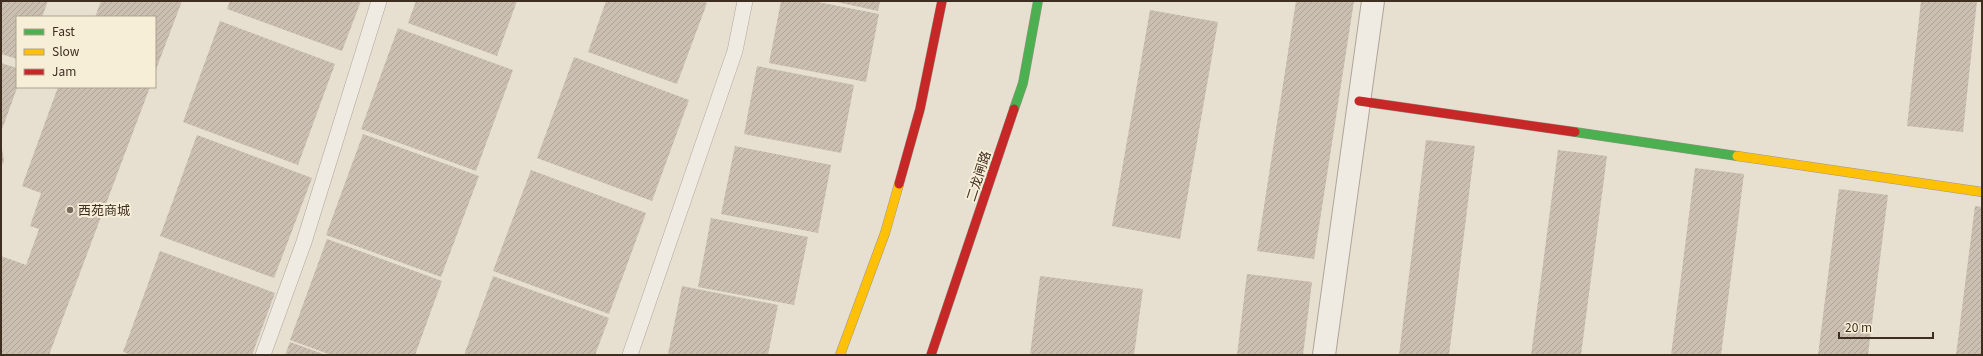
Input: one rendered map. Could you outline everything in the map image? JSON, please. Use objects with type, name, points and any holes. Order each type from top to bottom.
[{"type":"main road","points":[[840,355],[887,226],[920,109],[942,1]]},
{"type":"main road","name":"二龙闸路","points":[[931,355],[1023,83],[1038,1]]},
{"type":"main road","points":[[1359,101],[1982,192]]},
{"type":"street","points":[[1324,355],[1373,1]]},
{"type":"lane","points":[[263,355],[304,242],[379,1]]},
{"type":"lane","points":[[630,355],[735,51],[745,1]]},
{"type":"building","points":[[1,1],[48,1],[42,16],[16,16],[16,59],[1,54]]},
{"type":"building","points":[[101,1],[182,1],[156,69],[156,16],[95,16]]},
{"type":"building","points":[[230,1],[361,1],[342,51],[227,9]]},
{"type":"building","points":[[416,1],[517,1],[497,56],[408,23]]},
{"type":"building","points":[[606,1],[701,1],[707,3],[677,84],[588,52]]},
{"type":"building","points":[[781,1],[813,1],[879,14],[866,82],[769,63]]},
{"type":"building","points":[[832,1],[880,1],[878,11]]},
{"type":"building","points":[[1296,1],[1354,1],[1314,259],[1257,251]]},
{"type":"building","points":[[1921,1],[1977,1],[1963,132],[1907,126]]},
{"type":"building","points":[[1150,10],[1218,22],[1180,239],[1112,226]]},
{"type":"building","points":[[220,21],[335,64],[298,165],[183,122]]},
{"type":"building","points":[[398,28],[513,70],[476,171],[361,129]]},
{"type":"building","points":[[574,57],[689,100],[652,201],[537,158]]},
{"type":"building","points":[[1,63],[16,68],[17,88],[1,132]]},
{"type":"building","points":[[757,66],[854,85],[841,153],[744,134]]},
{"type":"building","name":"西苑商城","points":[[58,88],[150,88],[49,355],[1,355],[1,256],[26,265],[39,229],[30,226],[41,193],[22,186]]},
{"type":"building","points":[[363,134],[479,176],[441,277],[326,235]]},
{"type":"building","points":[[197,135],[312,178],[274,278],[160,236]]},
{"type":"building","points":[[1426,140],[1475,146],[1449,355],[1399,355]]},
{"type":"building","points":[[1,143],[4,161],[1,167]]},
{"type":"building","points":[[735,146],[831,165],[818,233],[721,214]]},
{"type":"building","points":[[1558,150],[1607,156],[1581,355],[1531,355]]},
{"type":"building","points":[[1695,168],[1744,174],[1721,355],[1671,355]]},
{"type":"building","points":[[531,170],[646,213],[609,314],[493,271]]},
{"type":"building","points":[[1839,189],[1888,195],[1868,355],[1818,355]]},
{"type":"building","points":[[1975,206],[1982,207],[1982,355],[1956,355]]},
{"type":"building","points":[[711,218],[808,237],[794,305],[698,287]]},
{"type":"building","points":[[327,239],[442,281],[415,355],[331,355],[290,340]]},
{"type":"building","points":[[160,251],[275,293],[252,355],[132,355],[123,352]]},
{"type":"building","points":[[1247,274],[1312,282],[1303,355],[1237,355]]},
{"type":"building","points":[[493,276],[609,318],[595,355],[464,355]]},
{"type":"building","points":[[1040,276],[1143,289],[1134,355],[1030,355]]},
{"type":"building","points":[[682,286],[778,305],[768,355],[668,354]]},
{"type":"building","points":[[290,342],[326,355],[285,355]]},
{"type":"traffic: fast","points":[[1014,109],[1023,83],[1038,1]]},
{"type":"traffic: fast","points":[[1575,132],[1737,156]]},
{"type":"traffic: slow","points":[[1737,156],[1982,192]]},
{"type":"traffic: slow","points":[[840,355],[885,233],[899,184]]},
{"type":"traffic: jam","points":[[899,184],[920,109],[942,1]]},
{"type":"traffic: jam","points":[[1359,101],[1575,132]]},
{"type":"traffic: jam","points":[[931,355],[1014,109]]},
{"type":"place","name":"西苑商城","points":[[70,210]]}]
